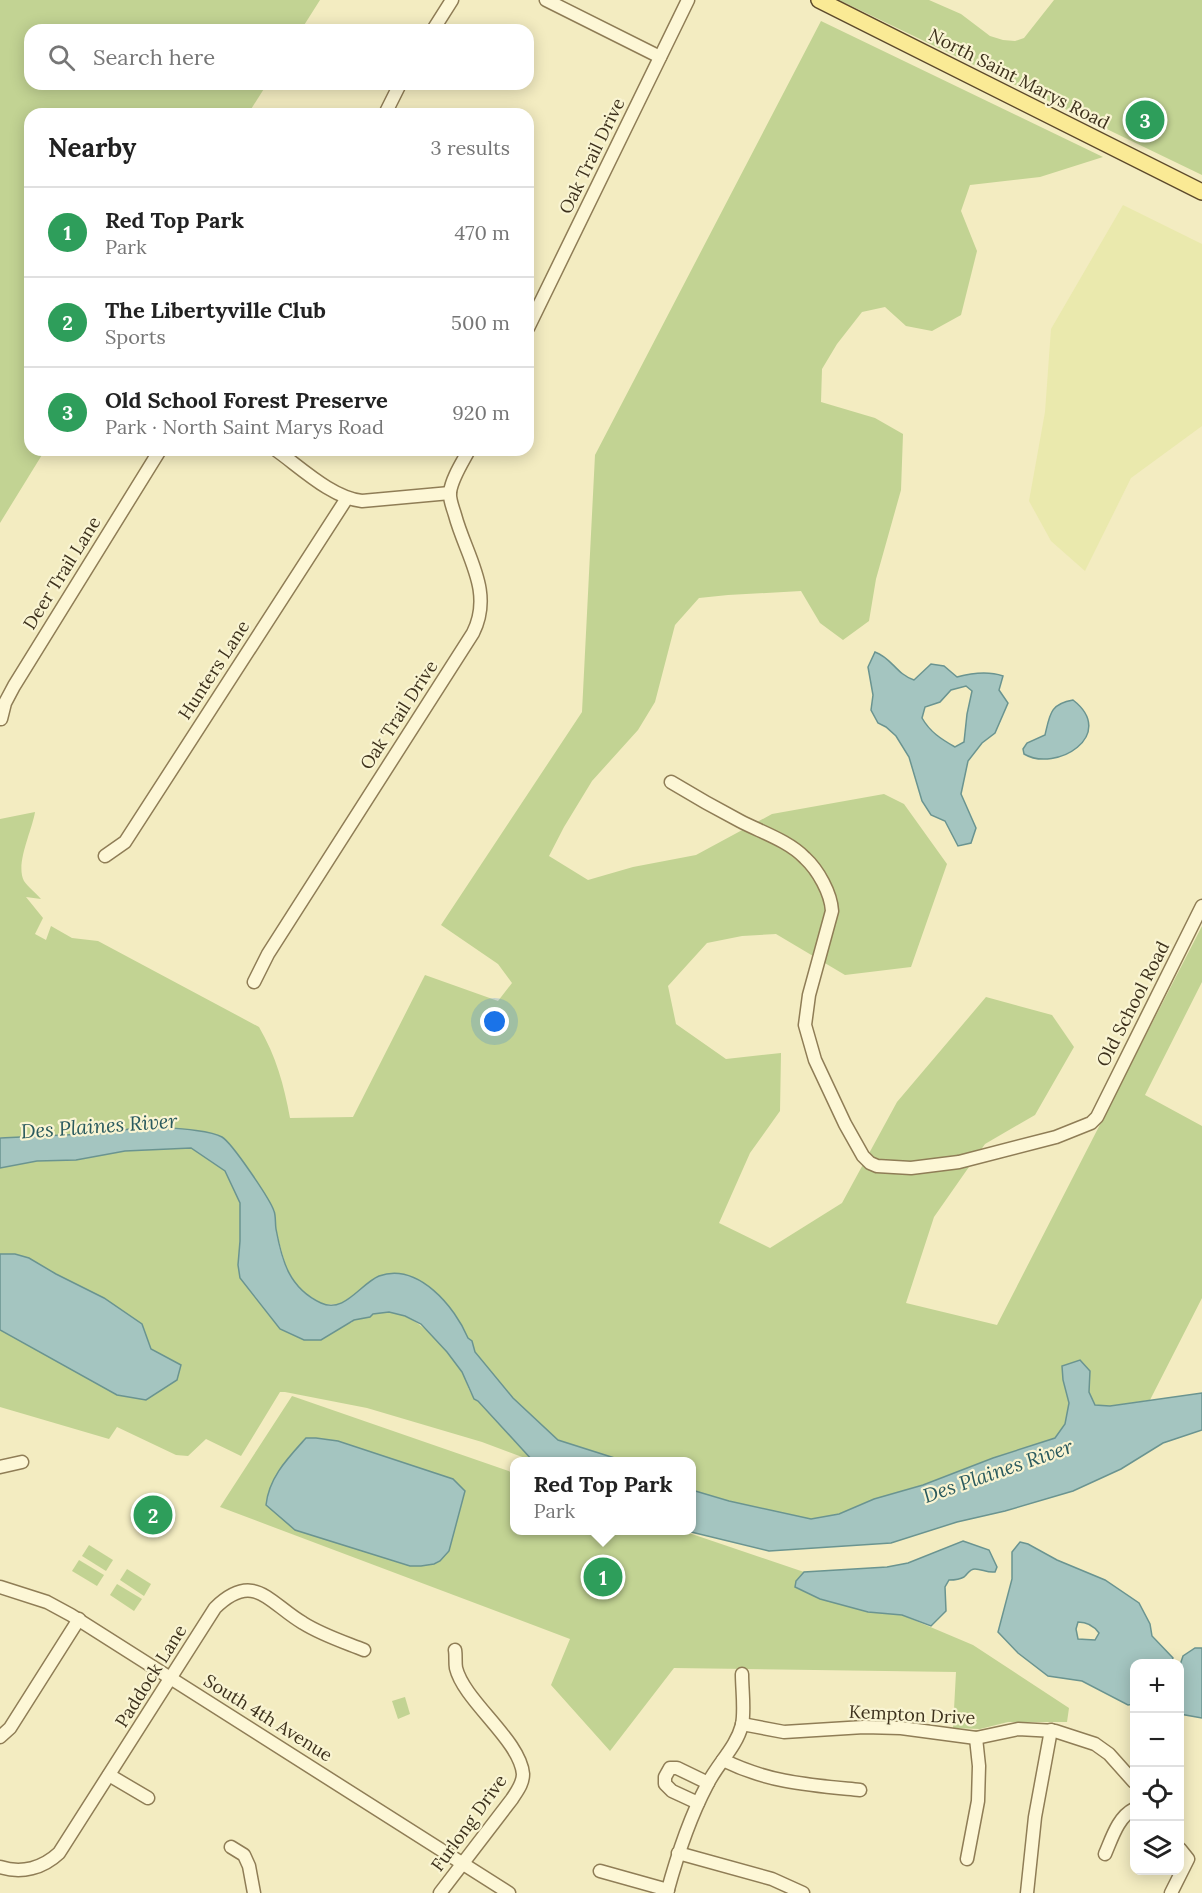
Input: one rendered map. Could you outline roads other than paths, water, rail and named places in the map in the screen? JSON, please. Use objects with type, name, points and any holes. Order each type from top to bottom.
[{"type":"main road","name":"North Saint Marys Road","points":[[819,0],[1202,192]]},
{"type":"street","points":[[437,24],[452,0]]},
{"type":"street","points":[[546,0],[660,57]]},
{"type":"street","name":"Oak Trail Drive","points":[[534,316],[688,0]]},
{"type":"street","points":[[388,108],[397,90]]},
{"type":"street","name":"Deer Trail Lane","points":[[2,718],[5,703],[14,686],[156,456]]},
{"type":"street","points":[[285,456],[347,498],[362,501],[450,493],[466,456]]},
{"type":"street","name":"Oak Trail Drive","points":[[254,982],[268,954],[480,620],[481,588],[457,522],[450,493]]},
{"type":"street","name":"Hunters Lane","points":[[105,856],[125,842],[347,498]]},
{"type":"street","name":"Old School Road","points":[[671,783],[786,845],[805,857],[818,874],[828,894],[832,911],[809,994],[805,1025],[815,1060],[845,1124],[863,1156],[870,1163],[878,1166],[911,1168],[959,1162],[1056,1137],[1091,1123],[1097,1117],[1201,912]]},
{"type":"street","points":[[0,1467],[22,1462]]},
{"type":"street","name":"South 4th Avenue","points":[[0,1587],[47,1602],[79,1619],[509,1893]]},
{"type":"street","name":"Paddock Lane","points":[[0,1868],[31,1869],[51,1860],[71,1836],[215,1608],[234,1593],[247,1590],[267,1596],[303,1623],[364,1650]]},
{"type":"street","points":[[0,1737],[10,1728],[79,1619]]},
{"type":"street","name":"Furlong Drive","points":[[440,1893],[512,1799],[520,1787],[523,1776],[516,1755],[466,1687],[457,1669],[455,1650]]},
{"type":"street","points":[[600,1871],[668,1892],[678,1853],[698,1803],[736,1740],[742,1724],[742,1674]]},
{"type":"street","name":"Kempton Drive","points":[[742,1724],[784,1732],[864,1727],[901,1728],[976,1738],[1018,1729],[1051,1730],[1095,1744],[1109,1754],[1130,1778]]},
{"type":"street","points":[[1027,1893],[1035,1817],[1051,1730]]},
{"type":"street","points":[[967,1859],[978,1802],[979,1766],[976,1738]]},
{"type":"street","points":[[723,1760],[743,1771],[769,1778],[798,1784],[860,1790]]},
{"type":"street","points":[[698,1803],[672,1791],[665,1784],[667,1771],[670,1768],[677,1768],[708,1783]]},
{"type":"street","points":[[110,1775],[148,1798]]},
{"type":"street","points":[[1105,1854],[1120,1822],[1130,1811]]},
{"type":"street","points":[[231,1847],[244,1856],[254,1893]]},
{"type":"street","points":[[678,1853],[772,1880],[803,1893]]},
{"type":"street","points":[[1171,1893],[1180,1875]]},
{"type":"water","points":[[875,652],[914,680],[931,664],[944,666],[957,677],[980,673],[1003,676],[999,690],[1008,703],[995,733],[982,743],[968,761],[961,794],[976,828],[971,843],[958,846],[945,821],[931,815],[922,801],[909,757],[896,736],[878,723],[871,710],[873,695],[868,667]],"holes":[[[966,686],[972,691],[964,742],[955,747],[936,735],[925,723],[922,718],[925,707],[940,702],[951,690]]]},
{"type":"water","points":[[1073,700],[1085,713],[1089,726],[1086,737],[1077,747],[1051,758],[1037,759],[1024,754],[1023,749],[1027,743],[1045,735],[1055,707]]},
{"type":"water","points":[[146,1126],[207,1132],[222,1137],[234,1149],[271,1205],[275,1213],[276,1229],[284,1263],[301,1290],[321,1303],[337,1305],[352,1297],[379,1276],[393,1273],[408,1275],[421,1281],[433,1290],[454,1313],[472,1341],[475,1352],[513,1398],[558,1440],[611,1457],[529,1457],[474,1399],[462,1372],[447,1352],[421,1324],[405,1316],[389,1312],[373,1314],[370,1317],[354,1320],[321,1340],[304,1340],[280,1329],[240,1278],[238,1265],[240,1203],[225,1171],[191,1148],[125,1151],[76,1160],[37,1161],[0,1168],[0,1138],[107,1133]]},
{"type":"water","points":[[0,1254],[15,1254],[29,1258],[104,1298],[142,1324],[151,1349],[181,1365],[177,1380],[146,1400],[117,1395],[0,1330]]},
{"type":"water","name":"Des Plaines River","points":[[1080,1360],[1090,1371],[1089,1392],[1095,1405],[1110,1406],[1202,1393],[1202,1430],[1163,1443],[1121,1469],[1073,1491],[957,1522],[891,1543],[769,1551],[696,1533],[696,1491],[811,1519],[839,1514],[874,1499],[923,1485],[993,1458],[1055,1438],[1065,1424],[1069,1403],[1062,1366]]},
{"type":"water","points":[[306,1438],[338,1441],[453,1479],[465,1491],[449,1551],[434,1564],[410,1566],[295,1530],[266,1505],[275,1477]]},
{"type":"water","points":[[963,1541],[989,1550],[997,1567],[995,1572],[973,1569],[962,1578],[949,1580],[945,1587],[946,1611],[931,1626],[902,1615],[868,1612],[820,1599],[795,1587],[796,1581],[804,1572],[887,1567],[908,1563]]},
{"type":"water","points":[[1020,1542],[1105,1580],[1139,1603],[1150,1624],[1152,1636],[1173,1659],[1130,1659],[1130,1705],[1128,1705],[1082,1681],[1048,1676],[1018,1653],[998,1632],[1012,1579],[1012,1552]],"holes":[[[1078,1622],[1090,1625],[1099,1633],[1095,1640],[1078,1639],[1076,1629]]]},
{"type":"water","points":[[1195,1648],[1202,1648],[1202,1718],[1184,1715],[1183,1656]]},
{"type":"place","name":"Old School Forest Preserve","points":[[1145,120]]},
{"type":"place","name":"The Libertyville Club","points":[[153,1515]]},
{"type":"place","name":"Red Top Park","points":[[603,1577]]}]
